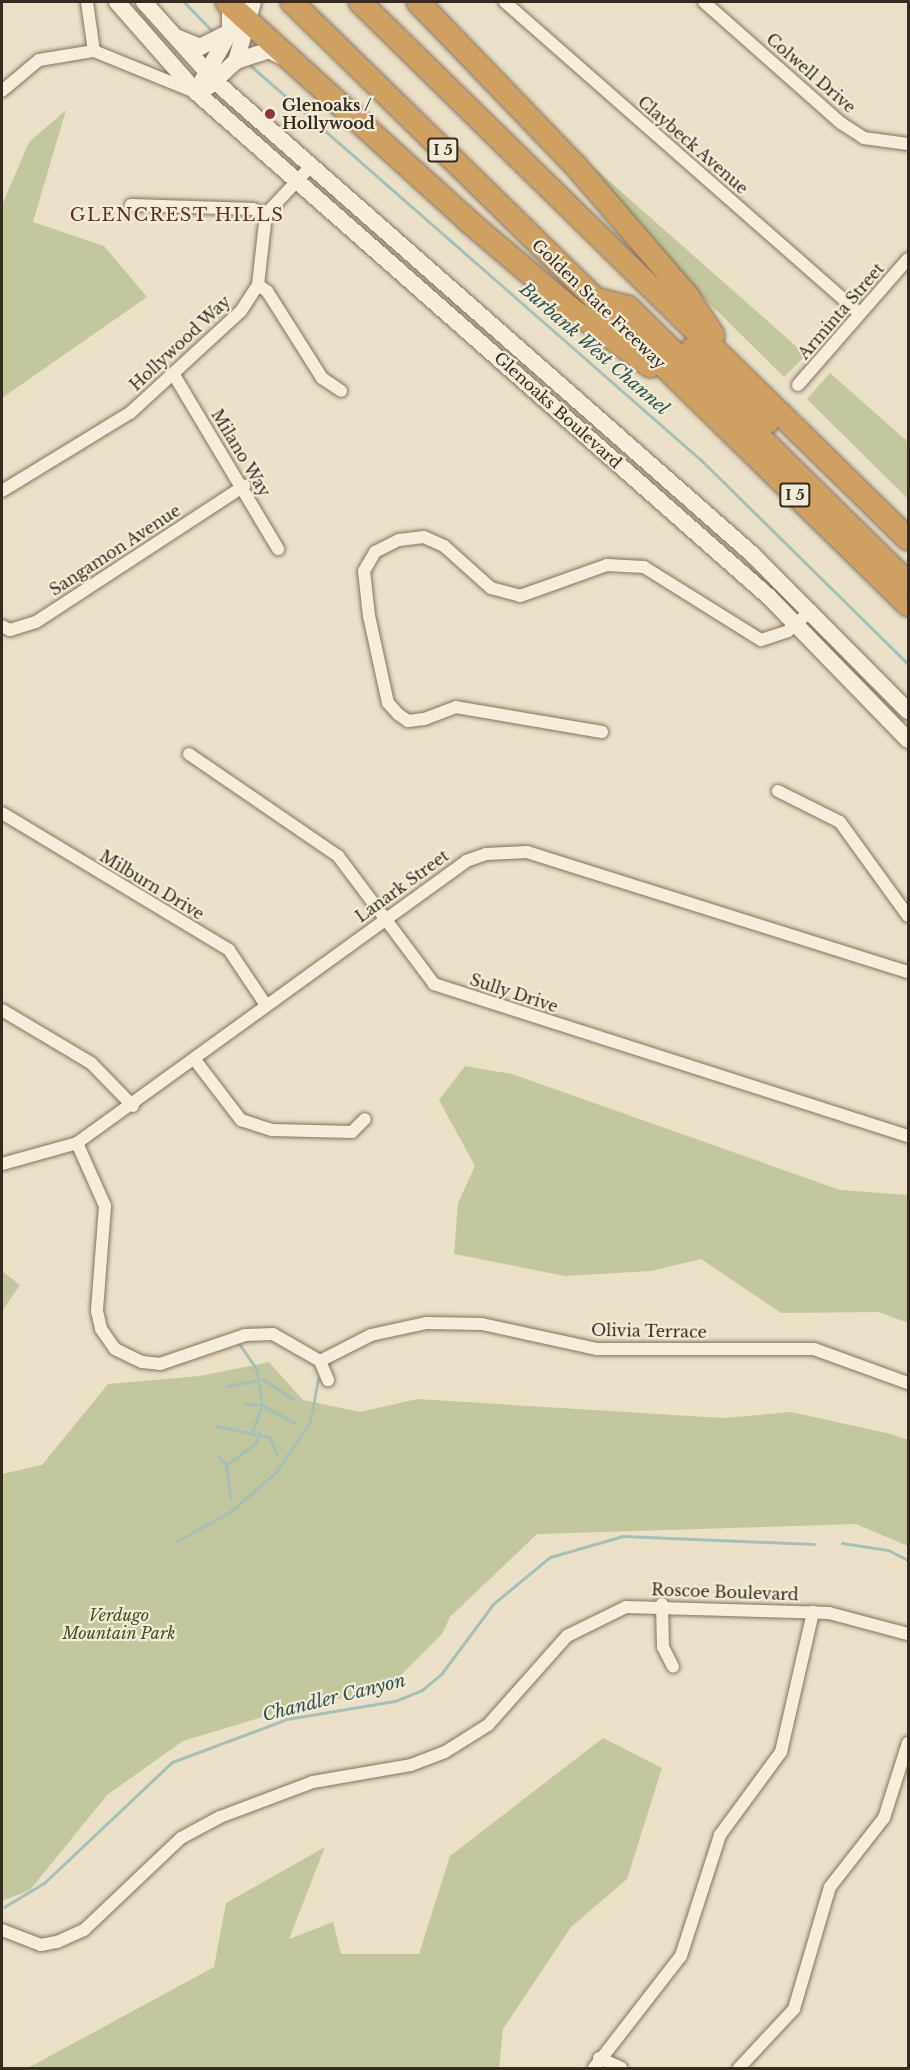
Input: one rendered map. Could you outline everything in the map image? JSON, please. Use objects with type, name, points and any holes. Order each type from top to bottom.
[{"type":"highway","points":[[229,2],[293,62],[574,311],[621,349],[682,385]]},
{"type":"highway","name":"Golden State Freeway","points":[[292,2],[593,299],[909,605]]},
{"type":"highway","points":[[360,2],[909,539]]},
{"type":"highway","points":[[418,2],[575,165],[680,286],[731,364]]},
{"type":"highway","points":[[641,277],[645,303],[909,558]]},
{"type":"highway","points":[[593,299],[628,307],[909,583]]},
{"type":"main road","name":"Glenoaks Boulevard","points":[[117,2],[196,92],[797,623],[909,740]]},
{"type":"main road","name":"Glenoaks Boulevard","points":[[144,2],[164,29],[212,78],[811,610],[909,711]]},
{"type":"main road","points":[[212,78],[244,18]]},
{"type":"main road","points":[[164,29],[200,48],[244,18]]},
{"type":"main road","points":[[236,61],[244,18]]},
{"type":"main road","points":[[196,92],[236,61],[269,50],[293,62]]},
{"type":"main road","points":[[472,334],[486,319]]},
{"type":"street","points":[[87,2],[95,32],[94,51]]},
{"type":"street","name":"Claybeck Avenue","points":[[505,2],[859,312]]},
{"type":"street","name":"Colwell Drive","points":[[704,2],[841,123],[877,142],[909,144]]},
{"type":"street","points":[[2,91],[39,60],[94,51],[196,92]]},
{"type":"street","points":[[131,205],[253,209],[266,214],[311,166]]},
{"type":"street","name":"Hollywood Way","points":[[2,491],[130,413],[241,311],[258,285],[266,214]]},
{"type":"street","name":"Arminta Street","points":[[798,385],[859,312],[909,259]]},
{"type":"street","points":[[258,285],[267,291],[322,378],[341,391]]},
{"type":"street","name":"Milano Way","points":[[174,375],[244,486],[278,549]]},
{"type":"street","name":"Sangamon Avenue","points":[[2,626],[10,630],[36,622],[244,486]]},
{"type":"street","points":[[602,732],[456,707],[424,719],[408,721],[398,714],[388,704],[377,659],[364,571],[375,552],[399,540],[424,537],[509,595],[531,595],[592,569],[626,564],[661,574],[752,638],[770,639],[797,623],[811,610]]},
{"type":"street","name":"Sully Drive","points":[[189,754],[338,856],[387,916],[434,984],[909,1136]]},
{"type":"street","points":[[778,791],[840,822],[909,916]]},
{"type":"street","name":"Milburn Drive","points":[[2,813],[230,950],[266,1005]]},
{"type":"street","name":"Lanark Street","points":[[2,1164],[77,1143],[133,1106],[266,1005],[466,861],[527,852],[909,972]]},
{"type":"street","points":[[2,1010],[91,1063],[133,1106]]},
{"type":"street","points":[[195,1060],[241,1120],[272,1130],[352,1132],[365,1119]]},
{"type":"street","points":[[77,1143],[105,1206],[97,1311],[101,1329],[115,1348],[142,1362],[170,1363],[261,1332],[291,1341],[320,1360],[328,1380]]},
{"type":"street","name":"Olivia Terrace","points":[[320,1360],[371,1335],[426,1323],[482,1324],[597,1348],[814,1348],[909,1383]]},
{"type":"street","points":[[662,1604],[663,1647],[673,1667]]},
{"type":"street","name":"Roscoe Boulevard","points":[[2,1930],[41,1945],[57,1942],[84,1930],[181,1838],[220,1817],[313,1782],[411,1765],[446,1752],[488,1725],[567,1636],[626,1607],[662,1604],[813,1612],[909,1634]]},
{"type":"street","points":[[621,2068],[596,2063],[681,1956],[720,1835],[781,1752],[813,1612]]},
{"type":"street","points":[[739,2068],[794,2008],[830,1887],[884,1818],[909,1743]]},
{"type":"green space","points":[[66,110],[33,222],[104,246],[147,297],[2,398],[2,205],[29,142]]},
{"type":"green space","points":[[591,165],[806,355],[784,377],[677,271]]},
{"type":"green space","points":[[830,373],[908,442],[908,499],[807,399]]},
{"type":"green space","points":[[465,1066],[512,1074],[840,1190],[908,1195],[908,1323],[879,1312],[781,1313],[701,1259],[651,1271],[565,1276],[454,1254],[458,1203],[475,1166],[439,1100]]},
{"type":"green space","points":[[2,1271],[20,1285],[2,1311]]},
{"type":"green space","name":"Verdugo Mountain Park","points":[[269,1362],[303,1400],[360,1412],[417,1399],[723,1418],[791,1412],[891,1434],[908,1440],[908,1546],[856,1524],[537,1534],[450,1617],[442,1634],[385,1691],[302,1705],[183,1741],[107,1795],[30,1890],[2,1901],[2,1474],[42,1465],[108,1384],[200,1376]]},
{"type":"green space","points":[[603,1738],[662,1768],[627,1879],[571,1927],[503,2029],[499,2068],[28,2068],[214,1967],[226,1903],[325,1847],[289,1939],[333,1922],[341,1954],[419,1954],[450,1856]]},
{"type":"waterway","name":"Burbank West Channel","points":[[184,2],[214,33]]},
{"type":"waterway","name":"Burbank West Channel","points":[[251,66],[702,461],[908,664]]},
{"type":"waterway","points":[[237,1341],[256,1368],[262,1405],[253,1430]]},
{"type":"waterway","points":[[227,1386],[262,1379],[294,1400]]},
{"type":"waterway","points":[[177,1541],[230,1512],[276,1472],[310,1422],[318,1379]]},
{"type":"waterway","points":[[246,1404],[262,1405],[295,1423]]},
{"type":"waterway","points":[[217,1426],[269,1437],[277,1454]]},
{"type":"waterway","points":[[226,1465],[256,1443],[259,1432]]},
{"type":"waterway","points":[[218,1456],[226,1465],[231,1499]]},
{"type":"waterway","name":"Chandler Canyon","points":[[4,1907],[44,1883],[172,1762],[287,1719],[395,1701],[422,1690],[442,1673],[493,1604],[550,1557],[623,1536],[814,1544]]},
{"type":"waterway","name":"Chandler Canyon","points":[[842,1543],[888,1550],[908,1560]]},
{"type":"place","name":"Glenoaks / Hollywood","points":[[270,114]]},
{"type":"district","name":"GLENCREST HILLS","points":[[177,215]]}]
